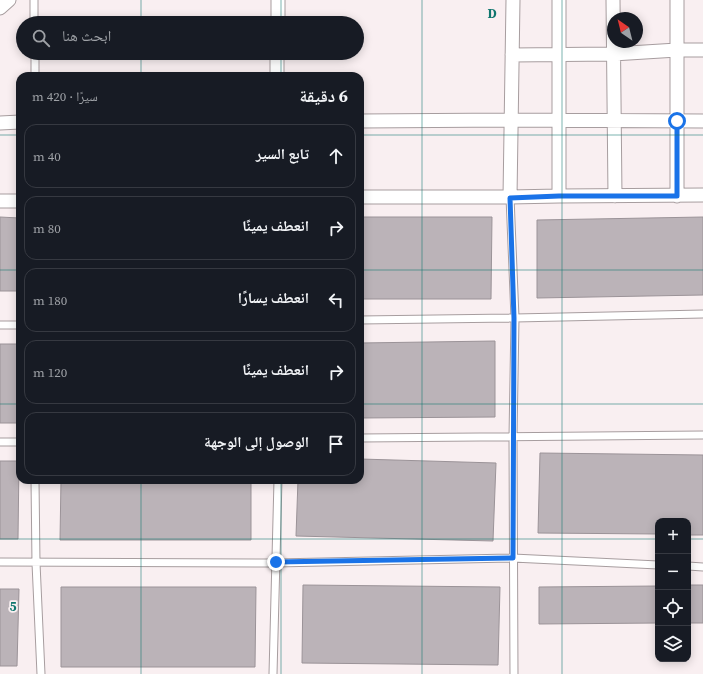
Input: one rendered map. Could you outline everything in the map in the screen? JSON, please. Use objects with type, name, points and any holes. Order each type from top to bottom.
[{"type":"street","points":[[0,8],[9,0]]},
{"type":"street","points":[[278,0],[278,16]]},
{"type":"street","points":[[510,198],[513,0]]},
{"type":"street","points":[[559,0],[559,196]]},
{"type":"street","points":[[613,0],[615,196]]},
{"type":"street","points":[[676,0],[677,196]]},
{"type":"street","points":[[512,55],[613,54],[703,50]]},
{"type":"street","points":[[277,60],[277,72]]},
{"type":"street","points":[[364,121],[703,121]]},
{"type":"street","points":[[0,123],[16,122]]},
{"type":"street","points":[[364,197],[510,198],[559,196],[703,196]]},
{"type":"street","points":[[0,201],[16,201]]},
{"type":"lane","points":[[34,0],[34,16]]},
{"type":"lane","points":[[34,60],[35,72]]},
{"type":"lane","points":[[510,198],[514,318],[514,674]]},
{"type":"lane","points":[[364,320],[703,314]]},
{"type":"lane","points":[[0,325],[16,325]]},
{"type":"lane","points":[[364,438],[703,435]]},
{"type":"lane","points":[[0,442],[16,442]]},
{"type":"lane","points":[[35,484],[36,563],[41,674]]},
{"type":"lane","points":[[273,674],[278,484]]},
{"type":"lane","points":[[0,562],[276,562],[513,558],[655,565]]},
{"type":"lane","points":[[691,566],[703,567]]},
{"type":"building","points":[[0,217],[16,218],[16,291],[0,291]]},
{"type":"building","points":[[364,217],[492,217],[491,299],[364,299]]},
{"type":"building","points":[[703,217],[703,295],[537,298],[537,220]]},
{"type":"building","points":[[495,341],[495,417],[364,418],[364,343]]},
{"type":"building","points":[[0,344],[16,344],[16,423],[0,423]]},
{"type":"building","points":[[540,453],[703,455],[703,535],[691,535],[691,518],[655,518],[655,534],[538,533]]},
{"type":"building","points":[[364,459],[496,463],[493,541],[296,536],[298,484],[364,484]]},
{"type":"building","points":[[0,461],[16,461],[16,484],[19,484],[18,539],[0,539]]},
{"type":"building","points":[[61,484],[251,484],[251,540],[60,540]]},
{"type":"building","points":[[303,585],[500,587],[498,665],[302,663]]},
{"type":"building","points":[[691,585],[703,585],[703,623],[691,623]]},
{"type":"building","points":[[655,586],[655,623],[539,624],[539,587]]},
{"type":"building","points":[[61,587],[256,587],[255,667],[61,667]]},
{"type":"building","points":[[0,589],[19,589],[17,666],[0,666]]},
{"type":"route","points":[[276,562],[513,558],[514,318],[510,198],[559,196],[677,196],[677,121]]}]
